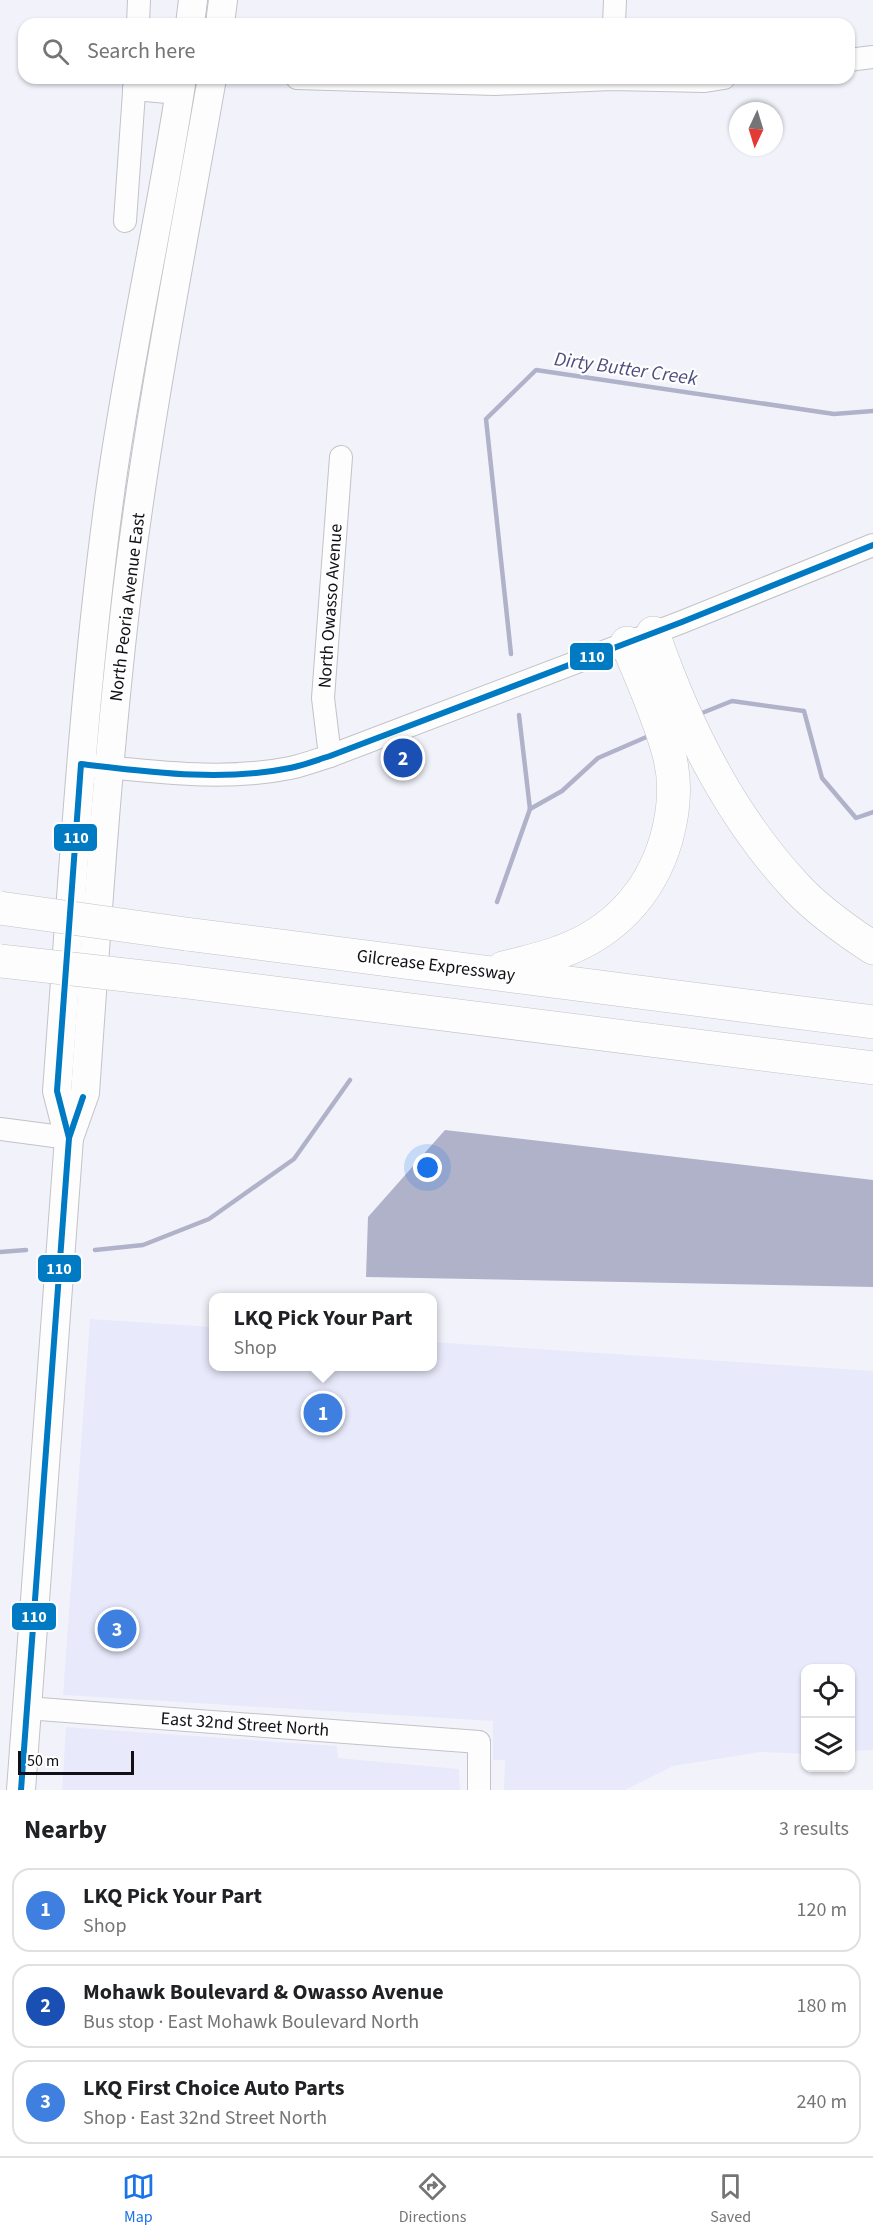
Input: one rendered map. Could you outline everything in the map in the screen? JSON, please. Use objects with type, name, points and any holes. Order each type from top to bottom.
[{"type":"highway","points":[[640,638],[706,759],[769,856],[799,890],[844,929],[873,948]]},
{"type":"highway","points":[[489,972],[561,952],[591,938],[612,924],[647,885],[660,861],[673,808],[674,783],[640,638]]},
{"type":"highway","name":"Gilcrease Expressway","points":[[0,908],[873,1022]]},
{"type":"highway","points":[[0,961],[179,981],[873,1068]]},
{"type":"main road","points":[[191,18],[193,0]]},
{"type":"main road","points":[[221,18],[223,0]]},
{"type":"main road","name":"North Peoria Avenue East","points":[[21,1790],[69,1138],[57,1091],[95,766],[129,574],[158,375],[211,84]]},
{"type":"main road","name":"North Peoria Avenue East","points":[[95,766],[97,604],[110,492],[130,364],[180,86]]},
{"type":"street","points":[[138,18],[139,0]]},
{"type":"street","points":[[614,18],[615,0]]},
{"type":"street","points":[[855,59],[873,57]]},
{"type":"street","name":"North Peoria Avenue East","points":[[125,221],[135,84]]},
{"type":"street","name":"North Peoria Avenue East","points":[[150,84],[180,86]]},
{"type":"street","name":"North Owasso Avenue","points":[[330,756],[323,698],[341,457]]},
{"type":"street","points":[[95,766],[194,774],[246,774],[291,768],[330,756],[640,638],[873,545]]},
{"type":"street","points":[[0,1129],[69,1138]]},
{"type":"street","name":"East 32nd Street North","points":[[26,1708],[479,1742],[479,1790]]},
{"type":"shaded area","points":[[445,1130],[873,1180],[873,1287],[366,1277],[368,1217]]},
{"type":"shaded area","points":[[90,1319],[209,1327],[209,1371],[437,1371],[437,1342],[873,1371],[873,1750],[855,1751],[855,1664],[801,1664],[801,1754],[761,1752],[673,1766],[625,1790],[504,1790],[505,1760],[493,1760],[493,1721],[63,1695]]},
{"type":"shaded area","points":[[66,1727],[337,1746],[338,1758],[459,1769],[460,1790],[62,1790]]},
{"type":"waterway","name":"Dirty Butter Creek","points":[[511,654],[486,419],[536,370],[834,414],[873,411]]},
{"type":"waterway","points":[[702,713],[732,701],[804,711],[822,778],[856,818],[873,812]]},
{"type":"waterway","name":"Dirty Butter Creek","points":[[497,902],[530,809],[519,715]]},
{"type":"waterway","points":[[530,809],[562,791],[598,758],[651,735]]},
{"type":"waterway","name":"Dirty Butter Creek","points":[[95,1250],[143,1245],[209,1219],[294,1159],[350,1080]]},
{"type":"waterway","name":"Dirty Butter Creek","points":[[0,1252],[26,1250]]},
{"type":"transit line","name":"110","points":[[69,1138],[57,1091],[81,764],[212,775],[290,768],[330,756],[682,622],[873,545]]},
{"type":"transit line","name":"110","points":[[21,1790],[69,1138],[83,1097]]},
{"type":"place","name":"Mohawk Boulevard & Owasso Avenue","points":[[403,758]]},
{"type":"place","name":"LKQ Pick Your Part","points":[[323,1413]]},
{"type":"place","name":"LKQ First Choice Auto Parts","points":[[117,1629]]}]
